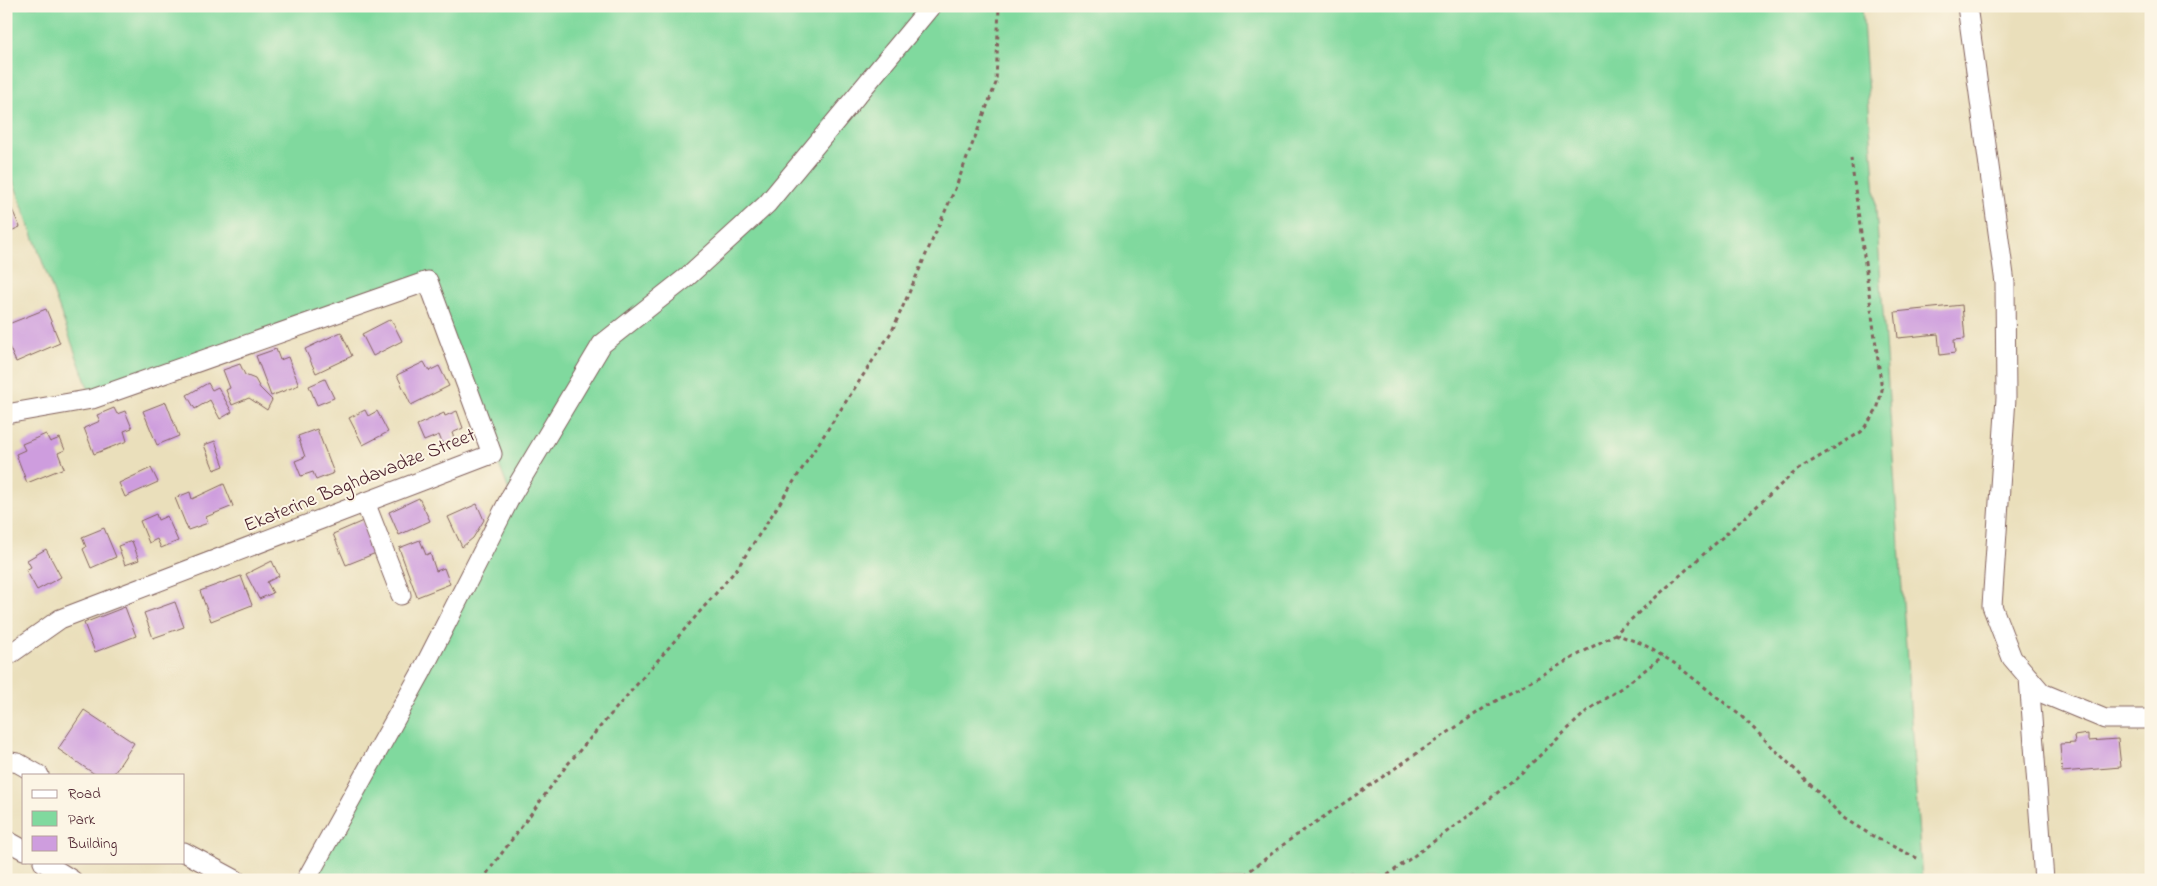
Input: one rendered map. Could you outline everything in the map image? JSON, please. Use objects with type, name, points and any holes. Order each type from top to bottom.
[{"type":"street","points":[[306,880],[421,673],[511,496],[602,344],[687,277],[767,204],[931,6]]},
{"type":"street","points":[[1967,6],[2005,283],[2006,398],[1992,606],[2012,658],[2042,693],[2106,719],[2151,719]]},
{"type":"street","name":"Ekaterine Baghdavadze Street","points":[[6,414],[92,399],[428,281],[492,454],[60,619],[6,657]]},
{"type":"street","points":[[365,502],[401,595]]},
{"type":"street","points":[[2029,678],[2044,880]]},
{"type":"street","points":[[6,761],[18,763],[37,774]]},
{"type":"street","points":[[6,840],[22,849]]},
{"type":"street","points":[[185,853],[232,879]]},
{"type":"street","points":[[47,864],[72,880]]},
{"type":"path","points":[[482,880],[567,765],[736,570],[892,331],[955,189],[996,83],[999,6]]},
{"type":"path","points":[[1238,880],[1288,840],[1487,706],[1615,634],[1797,470],[1861,432],[1877,410],[1882,390],[1850,159]]},
{"type":"path","points":[[1615,634],[1644,644],[1663,656],[1741,716],[1846,819],[1876,838],[1919,859]]},
{"type":"path","points":[[1381,880],[1517,777],[1588,710],[1627,684],[1663,656]]},
{"type":"green space","points":[[6,6],[1862,6],[1922,880],[306,880],[511,496],[428,281],[92,399],[6,161]]},
{"type":"building","points":[[9,203],[20,227],[6,233],[6,204]]},
{"type":"building","points":[[1962,305],[1965,339],[1954,340],[1955,353],[1940,355],[1938,334],[1898,338],[1895,312]]},
{"type":"building","points":[[46,309],[60,343],[16,362],[6,340],[6,325]]},
{"type":"building","points":[[391,319],[402,341],[373,356],[362,334]]},
{"type":"building","points":[[341,332],[352,356],[316,373],[305,349]]},
{"type":"building","points":[[276,349],[280,360],[288,357],[299,385],[271,396],[256,356]]},
{"type":"building","points":[[424,362],[429,371],[439,366],[449,386],[411,405],[397,375]]},
{"type":"building","points":[[240,364],[245,375],[255,379],[260,388],[272,400],[267,410],[249,398],[232,405],[226,390],[230,388],[223,370]]},
{"type":"building","points":[[325,379],[334,398],[317,405],[309,386]]},
{"type":"building","points":[[208,383],[212,390],[218,387],[232,412],[220,419],[210,400],[195,409],[187,395]]},
{"type":"building","points":[[166,402],[179,436],[157,445],[143,411]]},
{"type":"building","points":[[114,408],[117,414],[125,411],[132,428],[124,431],[127,441],[94,454],[84,428],[100,421],[97,415]]},
{"type":"building","points":[[365,410],[368,416],[377,411],[388,432],[363,445],[349,418]]},
{"type":"building","points":[[457,411],[463,428],[452,433],[455,440],[443,445],[439,435],[424,441],[417,425],[444,413],[445,416]]},
{"type":"building","points":[[317,429],[334,473],[316,480],[313,472],[301,476],[295,461],[305,457],[298,436]]},
{"type":"building","points":[[46,434],[50,442],[60,438],[65,450],[58,453],[64,468],[27,483],[16,454],[25,450],[22,444]]},
{"type":"building","points":[[215,441],[224,466],[214,470],[204,445]]},
{"type":"building","points":[[151,468],[158,482],[125,497],[119,483]]},
{"type":"building","points":[[224,484],[233,506],[206,517],[208,523],[188,530],[175,498],[190,492],[192,499]]},
{"type":"building","points":[[419,498],[430,521],[399,535],[389,512]]},
{"type":"building","points":[[477,504],[484,520],[473,538],[462,547],[448,517]]},
{"type":"building","points":[[156,514],[158,520],[167,516],[178,541],[161,548],[157,539],[149,543],[140,521]]},
{"type":"building","points":[[363,521],[376,553],[346,565],[333,534]]},
{"type":"building","points":[[104,528],[116,557],[91,568],[83,549],[86,547],[82,537]]},
{"type":"building","points":[[420,540],[426,555],[430,553],[436,571],[444,568],[450,584],[417,597],[399,548]]},
{"type":"building","points":[[132,541],[139,560],[125,565],[118,546]]},
{"type":"building","points":[[46,549],[61,577],[37,590],[26,570],[31,567],[27,560]]},
{"type":"building","points":[[272,561],[279,576],[267,582],[273,593],[259,599],[246,574]]},
{"type":"building","points":[[241,576],[252,605],[211,621],[200,591]]},
{"type":"building","points":[[175,602],[184,627],[153,638],[144,613]]},
{"type":"building","points":[[125,607],[136,636],[95,652],[84,623]]},
{"type":"building","points":[[84,710],[134,743],[114,774],[95,774],[58,749]]},
{"type":"building","points":[[2088,734],[2088,741],[2118,739],[2121,767],[2062,772],[2060,744],[2075,743],[2074,736]]}]
